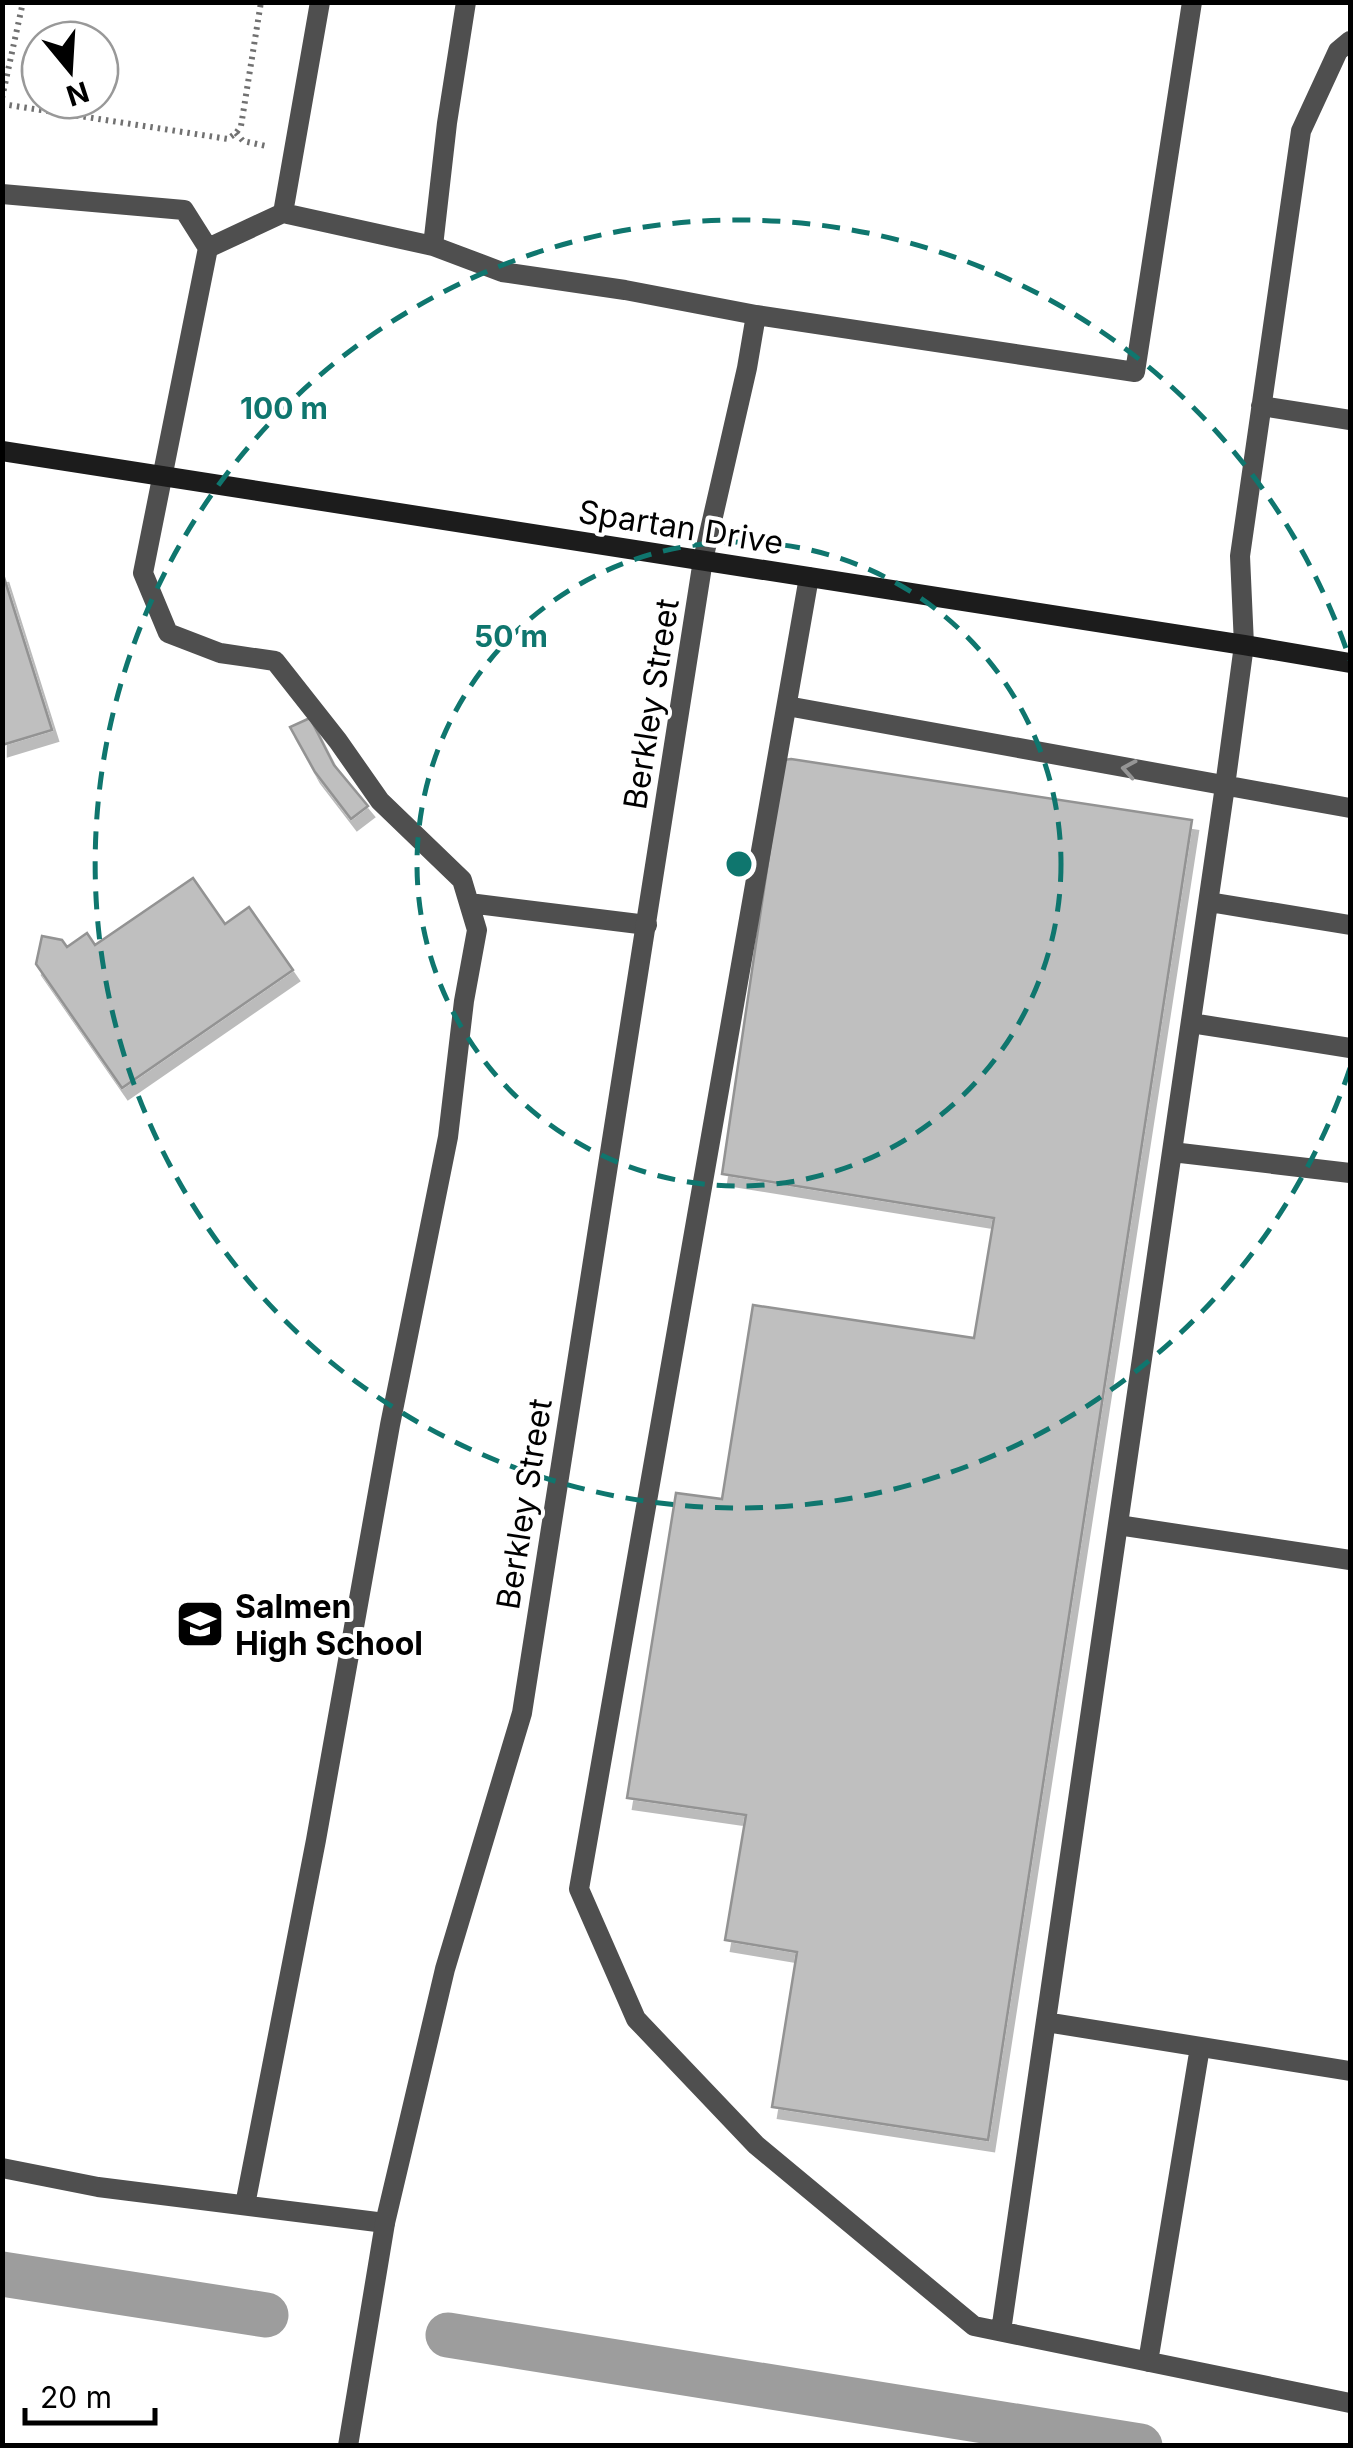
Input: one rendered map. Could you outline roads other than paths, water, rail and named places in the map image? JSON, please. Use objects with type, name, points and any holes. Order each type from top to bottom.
[{"type":"street","points":[[283,212],[320,2]]},
{"type":"street","points":[[433,246],[466,2]]},
{"type":"street","points":[[208,248],[283,212],[433,246],[502,272],[1135,372],[1192,2]]},
{"type":"street","points":[[1001,2331],[1225,786],[1244,645],[1240,556],[1301,131],[1338,51],[1350,41]]},
{"type":"street","points":[[2,194],[184,210],[208,248],[143,573],[168,633],[220,652],[276,661],[380,801],[462,880],[477,930],[464,1001],[448,1137],[390,1425],[245,2206]]},
{"type":"street","name":"Berkley Street","points":[[348,2446],[385,2223],[445,1969],[522,1713],[703,560],[756,315]]},
{"type":"street","points":[[1261,406],[1350,420]]},
{"type":"street","name":"Spartan Drive","points":[[2,450],[1350,663]]},
{"type":"street","points":[[809,578],[579,1889],[636,2019],[756,2145],[974,2326],[1350,2403]]},
{"type":"street","points":[[787,706],[1350,808]]},
{"type":"street","points":[[1209,902],[1350,926]]},
{"type":"street","points":[[469,903],[647,925]]},
{"type":"street","points":[[1191,1023],[1350,1048]]},
{"type":"street","points":[[1172,1152],[1350,1173]]},
{"type":"street","points":[[1118,1525],[1350,1560]]},
{"type":"street","points":[[1046,2022],[1350,2072]]},
{"type":"street","points":[[1148,2362],[1200,2048]]},
{"type":"street","points":[[2,2168],[98,2187],[385,2223]]},
{"type":"waterway","points":[[2,2274],[266,2315]]},
{"type":"waterway","points":[[448,2335],[1140,2446]]},
{"type":"place","name":"Salmen High School","points":[[200,1624]]}]
